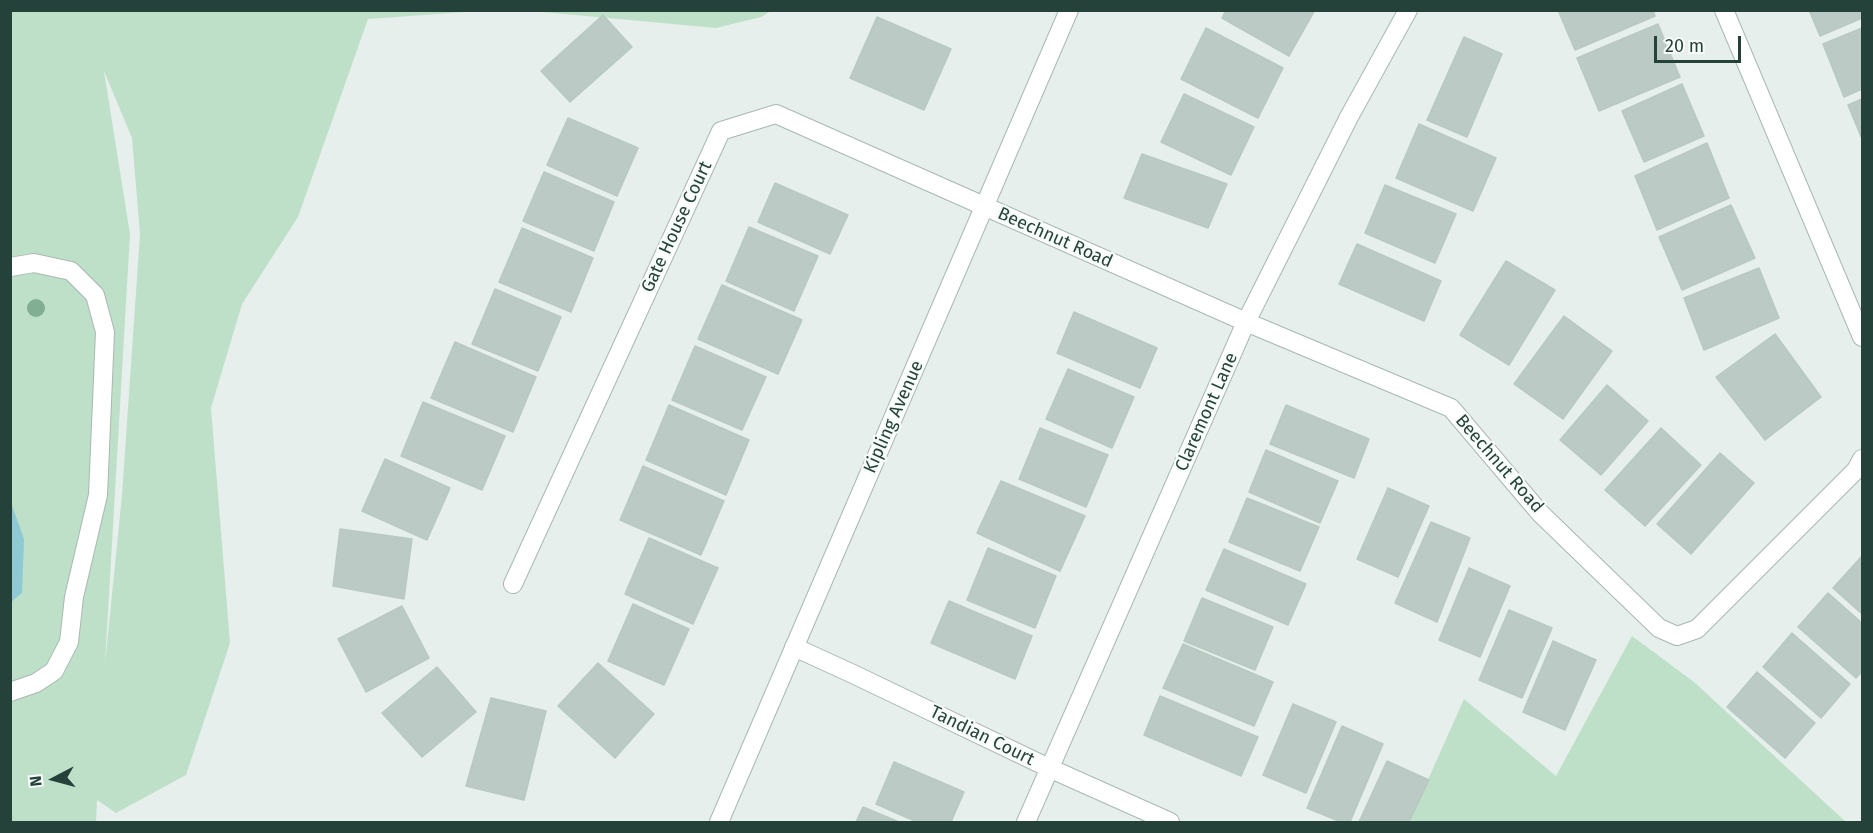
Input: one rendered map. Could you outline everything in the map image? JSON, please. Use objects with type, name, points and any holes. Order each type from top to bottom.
[{"type":"street","name":"Kipling Avenue","points":[[719,822],[1070,10]]},
{"type":"street","name":"Claremont Lane","points":[[1026,822],[1246,322],[1349,117],[1408,10]]},
{"type":"street","points":[[1724,10],[1863,337]]},
{"type":"street","name":"Gate House Court","points":[[513,584],[721,131],[776,114],[985,208]]},
{"type":"street","name":"Beechnut Road","points":[[985,208],[1246,322],[1451,408],[1540,513],[1659,628],[1677,636],[1697,629],[1856,470],[1863,459]]},
{"type":"street","points":[[10,267],[34,263],[71,271],[95,295],[105,332],[98,495],[74,597],[69,642],[54,670],[36,683],[10,692]]},
{"type":"street","name":"Tandian Court","points":[[794,647],[1049,768],[1170,822]]},
{"type":"green space","points":[[11,11],[479,11],[368,19],[298,217],[242,304],[211,408],[230,643],[186,775],[116,813],[97,800],[96,822],[11,822]],"holes":[[[104,71],[132,138],[140,234],[122,495],[105,664],[130,234]]]},
{"type":"green space","points":[[532,11],[771,11],[761,17],[716,28]]},
{"type":"green space","points":[[1632,636],[1694,682],[1846,822],[1409,822],[1464,699],[1556,776]]},
{"type":"water","points":[[10,500],[24,539],[22,593],[11,602]]},
{"type":"building","points":[[1226,10],[1315,10],[1289,56],[1222,18]]},
{"type":"building","points":[[1558,10],[1653,10],[1655,16],[1575,50]]},
{"type":"building","points":[[1809,10],[1862,10],[1862,18],[1820,36]]},
{"type":"building","points":[[603,15],[632,47],[570,102],[541,71]]},
{"type":"building","points":[[877,17],[951,49],[924,110],[850,78]]},
{"type":"building","points":[[1658,24],[1680,77],[1599,111],[1577,58]]},
{"type":"building","points":[[1206,28],[1283,68],[1258,118],[1181,79]]},
{"type":"building","points":[[1862,28],[1862,89],[1844,97],[1823,44]]},
{"type":"building","points":[[1464,37],[1502,54],[1467,137],[1427,120]]},
{"type":"building","points":[[1682,84],[1704,136],[1644,162],[1622,111]]},
{"type":"building","points":[[1184,94],[1254,127],[1231,175],[1161,142]]},
{"type":"building","points":[[1862,99],[1862,139],[1848,105]]},
{"type":"building","points":[[568,118],[638,148],[617,196],[547,165]]},
{"type":"building","points":[[1419,124],[1496,158],[1473,211],[1396,178]]},
{"type":"building","points":[[1707,143],[1729,198],[1657,230],[1635,176]]},
{"type":"building","points":[[1142,154],[1227,184],[1208,228],[1124,198]]},
{"type":"building","points":[[544,172],[614,202],[594,251],[523,221]]},
{"type":"building","points":[[775,183],[848,215],[830,254],[758,222]]},
{"type":"building","points":[[1385,185],[1456,214],[1435,263],[1365,233]]},
{"type":"building","points":[[1731,205],[1755,258],[1682,290],[1659,237]]},
{"type":"building","points":[[749,227],[818,256],[794,311],[726,281]]},
{"type":"building","points":[[522,228],[593,258],[571,312],[499,282]]},
{"type":"building","points":[[1357,244],[1441,281],[1424,321],[1339,284]]},
{"type":"building","points":[[1506,261],[1555,290],[1509,365],[1460,335]]},
{"type":"building","points":[[1759,268],[1779,318],[1704,350],[1684,298]]},
{"type":"building","points":[[722,285],[802,320],[778,374],[698,339]]},
{"type":"building","points":[[495,289],[561,317],[538,371],[472,344]]},
{"type":"building","points":[[1074,312],[1157,348],[1140,388],[1057,353]]},
{"type":"building","points":[[1564,316],[1612,351],[1563,419],[1514,384]]},
{"type":"building","points":[[1775,334],[1821,397],[1765,440],[1716,377]]},
{"type":"building","points":[[455,342],[536,377],[513,432],[431,398]]},
{"type":"building","points":[[695,346],[766,377],[742,430],[672,400]]},
{"type":"building","points":[[1068,369],[1134,397],[1112,448],[1046,419]]},
{"type":"building","points":[[1607,385],[1648,421],[1601,475],[1560,440]]},
{"type":"building","points":[[423,402],[505,436],[482,490],[401,456]]},
{"type":"building","points":[[669,405],[749,440],[726,495],[646,460]]},
{"type":"building","points":[[1286,405],[1369,439],[1354,478],[1270,444]]},
{"type":"building","points":[[1040,428],[1108,455],[1086,507],[1019,479]]},
{"type":"building","points":[[1661,428],[1701,465],[1645,526],[1605,490]]},
{"type":"building","points":[[1266,450],[1338,481],[1320,523],[1249,492]]},
{"type":"building","points":[[1720,453],[1754,483],[1691,554],[1657,524]]},
{"type":"building","points":[[385,459],[450,488],[427,540],[362,511]]},
{"type":"building","points":[[643,466],[724,501],[701,555],[620,520]]},
{"type":"building","points":[[1001,481],[1085,516],[1060,571],[977,533]]},
{"type":"building","points":[[1388,488],[1429,506],[1398,577],[1357,559]]},
{"type":"building","points":[[1247,498],[1319,527],[1300,571],[1229,542]]},
{"type":"building","points":[[1431,522],[1470,538],[1437,622],[1395,603]]},
{"type":"building","points":[[340,529],[412,539],[404,599],[333,586]]},
{"type":"building","points":[[649,538],[718,568],[693,624],[625,594]]},
{"type":"building","points":[[988,548],[1056,576],[1035,628],[967,600]]},
{"type":"building","points":[[1224,549],[1306,584],[1288,625],[1206,590]]},
{"type":"building","points":[[1862,556],[1862,614],[1833,588]]},
{"type":"building","points":[[1469,568],[1510,586],[1480,657],[1439,640]]},
{"type":"building","points":[[1828,593],[1862,623],[1862,671],[1856,678],[1798,627]]},
{"type":"building","points":[[1202,598],[1273,627],[1255,670],[1184,641]]},
{"type":"building","points":[[949,601],[1032,636],[1015,679],[931,643]]},
{"type":"building","points":[[633,604],[689,629],[664,685],[608,661]]},
{"type":"building","points":[[402,606],[429,658],[366,692],[338,639]]},
{"type":"building","points":[[1509,610],[1552,628],[1522,698],[1479,680]]},
{"type":"building","points":[[1792,633],[1850,684],[1821,718],[1763,667]]},
{"type":"building","points":[[1553,641],[1596,660],[1565,730],[1523,712]]},
{"type":"building","points":[[1183,644],[1273,682],[1254,726],[1163,688]]},
{"type":"building","points":[[598,663],[654,714],[615,758],[558,706]]},
{"type":"building","points":[[437,667],[476,712],[422,757],[382,713]]},
{"type":"building","points":[[1757,672],[1815,723],[1785,758],[1727,707]]},
{"type":"building","points":[[1160,696],[1258,737],[1241,776],[1144,735]]},
{"type":"building","points":[[491,698],[546,711],[524,800],[466,786]]},
{"type":"building","points":[[1293,704],[1336,722],[1306,793],[1263,775]]},
{"type":"building","points":[[1342,726],[1383,744],[1350,822],[1341,822],[1307,808]]},
{"type":"building","points":[[1387,761],[1429,780],[1409,822],[1359,822]]},
{"type":"building","points":[[894,762],[964,792],[951,822],[917,822],[876,804]]},
{"type":"building","points":[[863,807],[899,822],[856,822]]}]
